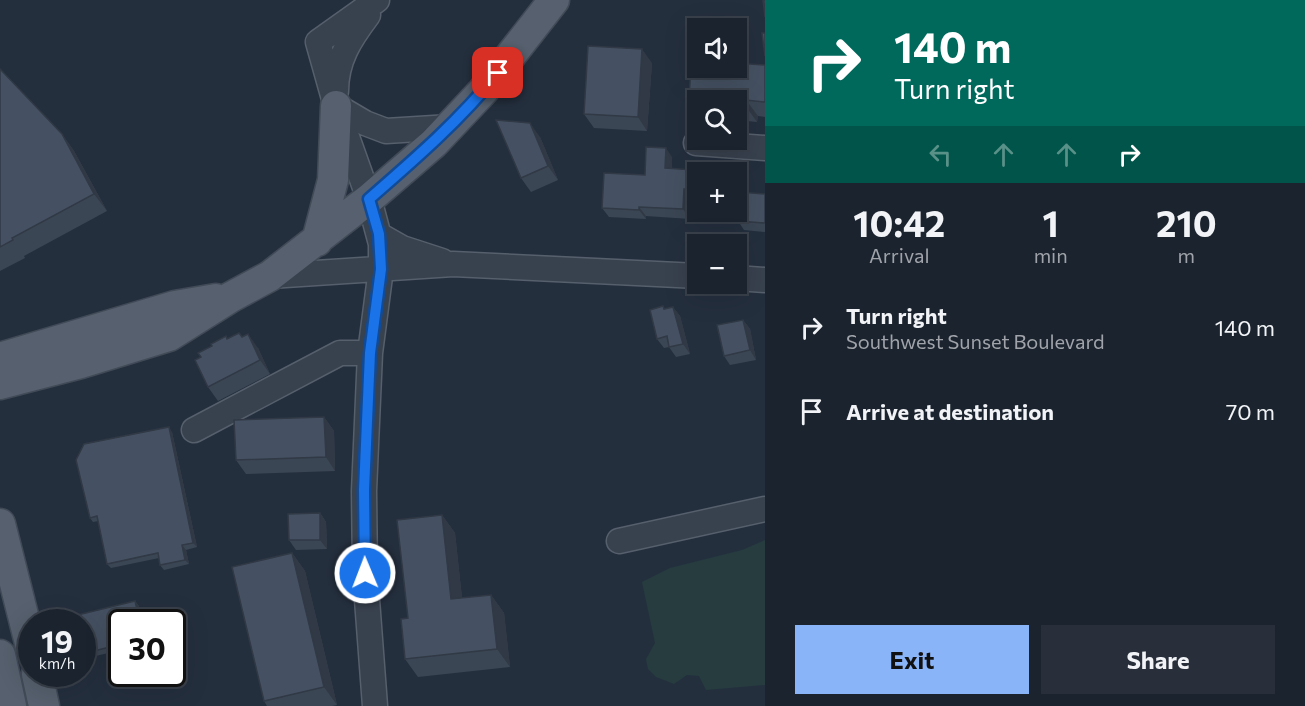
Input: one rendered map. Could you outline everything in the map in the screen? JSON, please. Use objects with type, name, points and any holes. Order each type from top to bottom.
[{"type":"main road","points":[[0,384],[81,363],[169,336],[231,297],[270,276],[369,199],[434,143],[483,91],[554,0]]},
{"type":"main road","points":[[317,241],[333,180],[336,106]]},
{"type":"main road","points":[[0,358],[175,306],[231,297]]},
{"type":"main road","points":[[0,524],[21,609]]},
{"type":"main road","points":[[0,655],[11,706]]},
{"type":"main road","points":[[39,687],[44,706]]},
{"type":"street","points":[[375,706],[365,573],[364,490],[370,353],[381,269],[379,234],[336,106],[318,42],[378,0]]},
{"type":"street","points":[[336,106],[340,58],[347,44],[378,0]]},
{"type":"street","points":[[336,106],[365,123],[386,131],[450,127]]},
{"type":"street","points":[[747,147],[765,148]]},
{"type":"street","points":[[379,234],[402,248],[453,264]]},
{"type":"street","points":[[270,276],[453,264],[687,275]]},
{"type":"street","points":[[747,279],[765,280]]},
{"type":"street","points":[[194,430],[340,353],[370,353]]},
{"type":"street","points":[[619,541],[765,509]]},
{"type":"green space","points":[[765,540],[765,685],[706,690],[699,676],[687,675],[674,684],[656,677],[648,669],[646,659],[655,643],[642,582],[670,568],[742,550]]},
{"type":"building","points":[[762,33],[765,33],[765,56]]},
{"type":"building","points":[[588,46],[642,49],[638,117],[584,114]]},
{"type":"building","points":[[747,64],[765,65],[765,102],[747,100],[747,90],[690,90],[690,78],[747,78]]},
{"type":"building","points":[[0,69],[62,134],[94,194],[12,238],[13,240],[0,247]]},
{"type":"building","points":[[496,120],[530,123],[548,166],[521,178]]},
{"type":"building","points":[[646,147],[666,148],[665,168],[687,169],[687,189],[684,189],[683,209],[602,208],[604,173],[645,175]]},
{"type":"building","points":[[747,193],[765,194],[765,223],[747,222]]},
{"type":"building","points":[[663,306],[664,309],[673,307],[683,344],[669,347],[667,336],[657,339],[650,310]]},
{"type":"building","points":[[743,320],[750,350],[724,356],[717,325]]},
{"type":"building","points":[[239,333],[242,337],[248,334],[260,360],[208,387],[195,360],[201,357],[198,353],[226,336],[227,339]]},
{"type":"building","points":[[324,417],[326,457],[236,460],[234,420]]},
{"type":"building","points":[[169,427],[193,543],[182,545],[185,560],[160,565],[158,553],[107,564],[97,516],[90,518],[76,460],[84,444]]},
{"type":"building","points":[[320,513],[320,540],[289,540],[288,514]]},
{"type":"building","points":[[442,515],[451,599],[491,595],[497,649],[405,659],[401,619],[408,618],[397,520]]},
{"type":"building","points":[[292,553],[324,687],[264,701],[232,567]]},
{"type":"building","points":[[135,601],[137,609],[108,609],[108,648],[96,650],[96,610]]},
{"type":"route","points":[[365,573],[364,490],[370,353],[381,269],[381,244],[369,199],[434,143],[498,73]]}]
